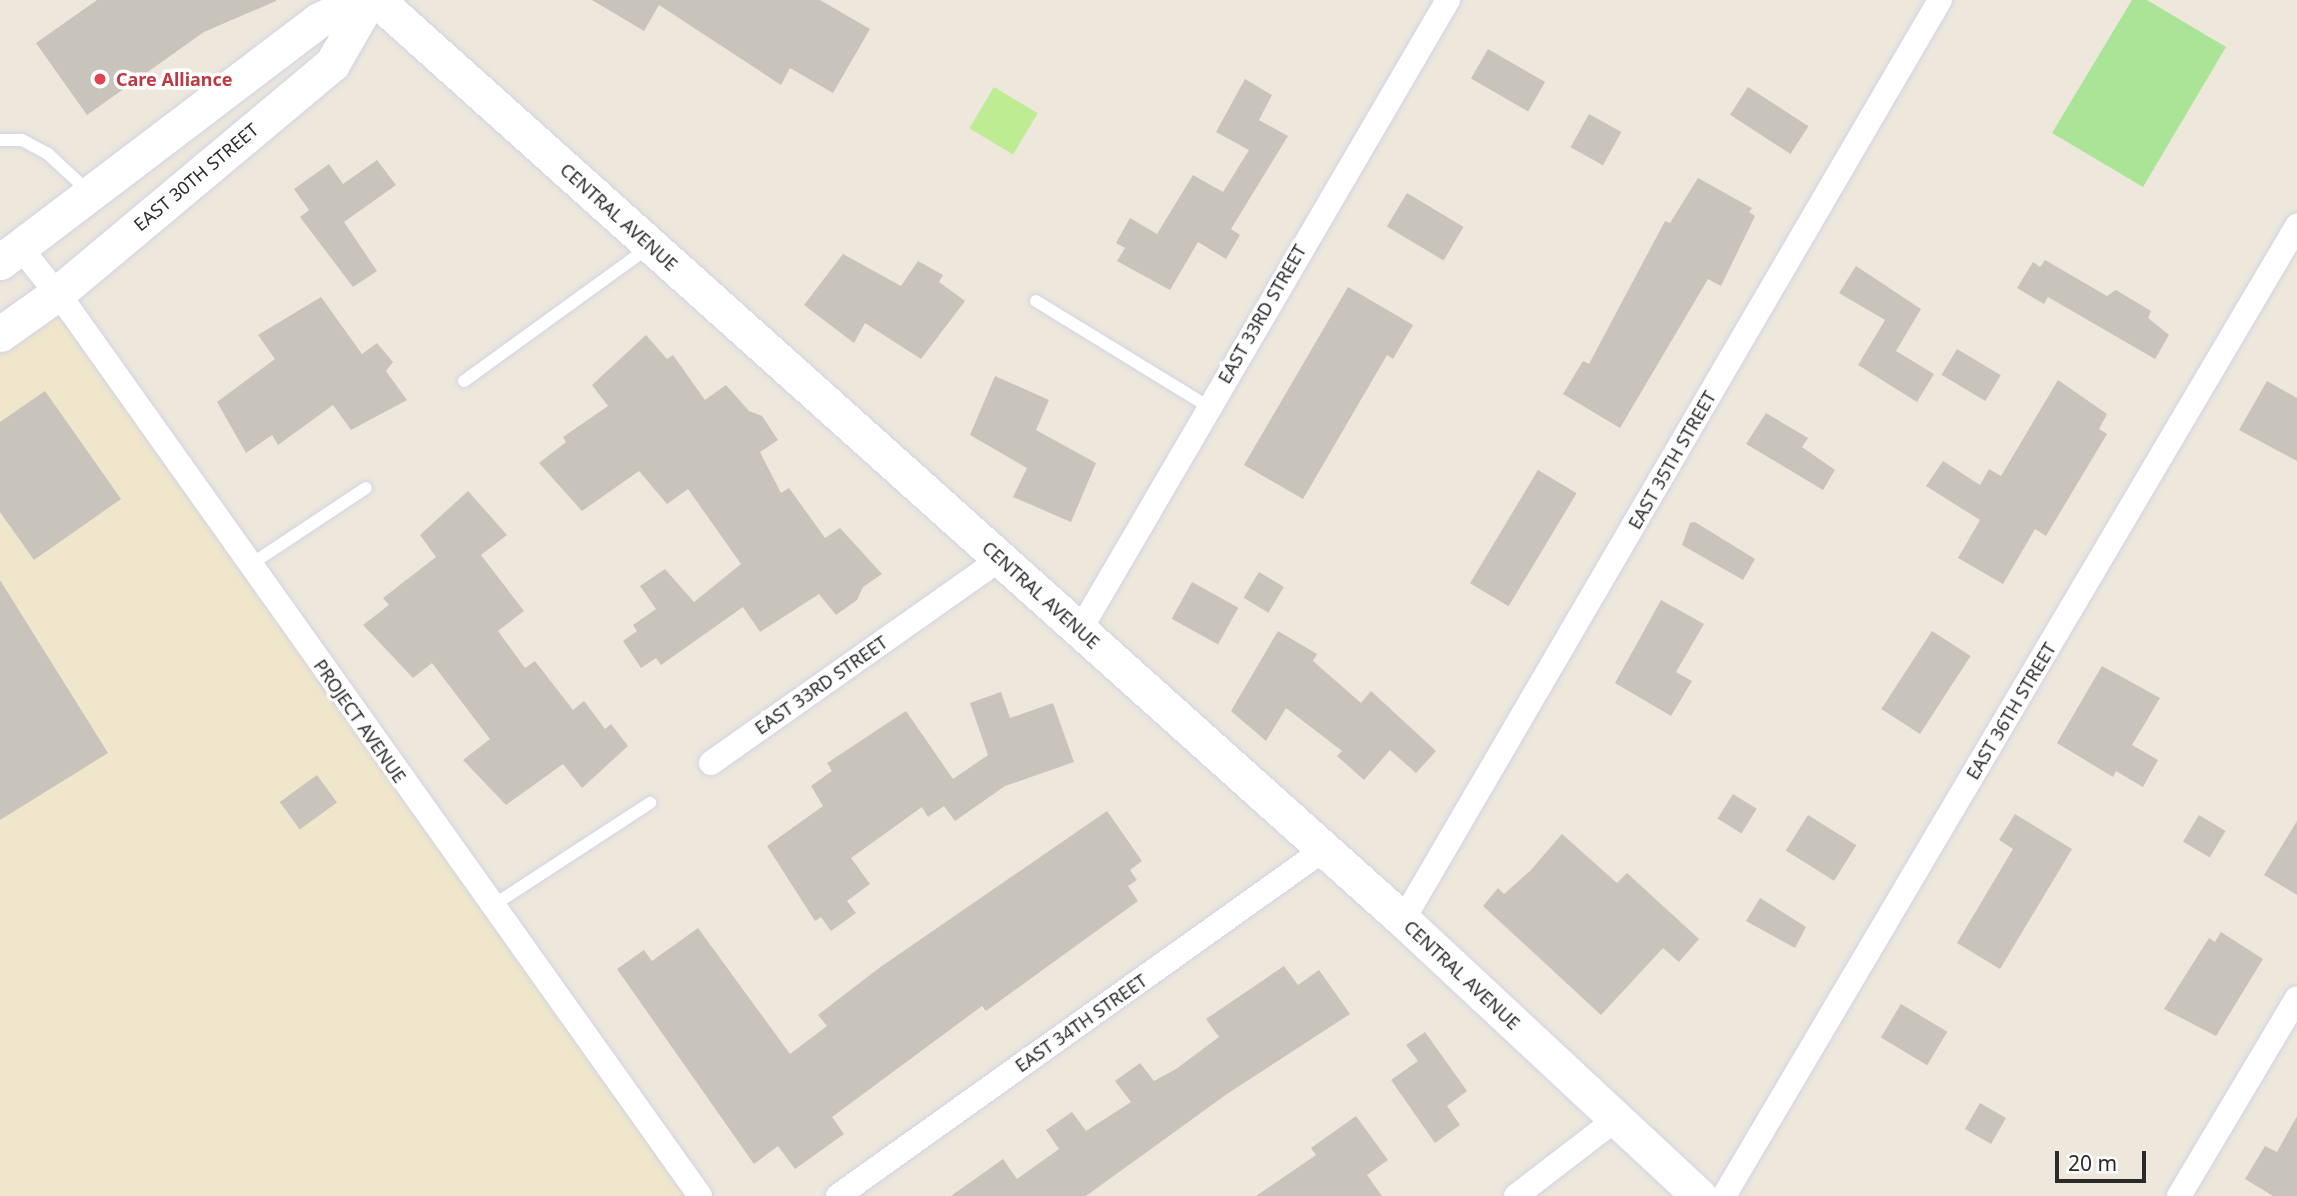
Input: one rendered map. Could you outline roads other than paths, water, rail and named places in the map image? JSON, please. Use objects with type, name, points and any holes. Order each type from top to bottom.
[{"type":"street","points":[[10,255],[93,196],[319,20],[361,0]]},
{"type":"street","name":"EAST 30TH STREET","points":[[0,334],[58,293],[332,64],[369,0]]},
{"type":"street","name":"CENTRAL AVENUE","points":[[377,0],[1403,920],[1699,1196]]},
{"type":"street","name":"EAST 33RD STREET","points":[[1080,630],[1448,0]]},
{"type":"street","name":"EAST 35TH STREET","points":[[1403,920],[1940,0]]},
{"type":"street","name":"EAST 36TH STREET","points":[[1724,1196],[2297,226]]},
{"type":"street","name":"PROJECT AVENUE","points":[[10,255],[58,293],[699,1196]]},
{"type":"street","name":"EAST 33RD STREET","points":[[711,763],[1000,559]]},
{"type":"street","name":"EAST 34TH STREET","points":[[838,1196],[1323,850]]},
{"type":"street","points":[[2179,1196],[2297,998]]},
{"type":"street","points":[[1516,1196],[1615,1120]]},
{"type":"lane","points":[[0,140],[22,140],[48,155],[93,196]]},
{"type":"lane","points":[[464,381],[651,246]]},
{"type":"lane","points":[[1035,301],[1209,407]]},
{"type":"lane","points":[[250,565],[366,488]]},
{"type":"lane","points":[[492,906],[650,803]]},
{"type":"place","name":"Care Alliance","points":[[100,79]]}]
